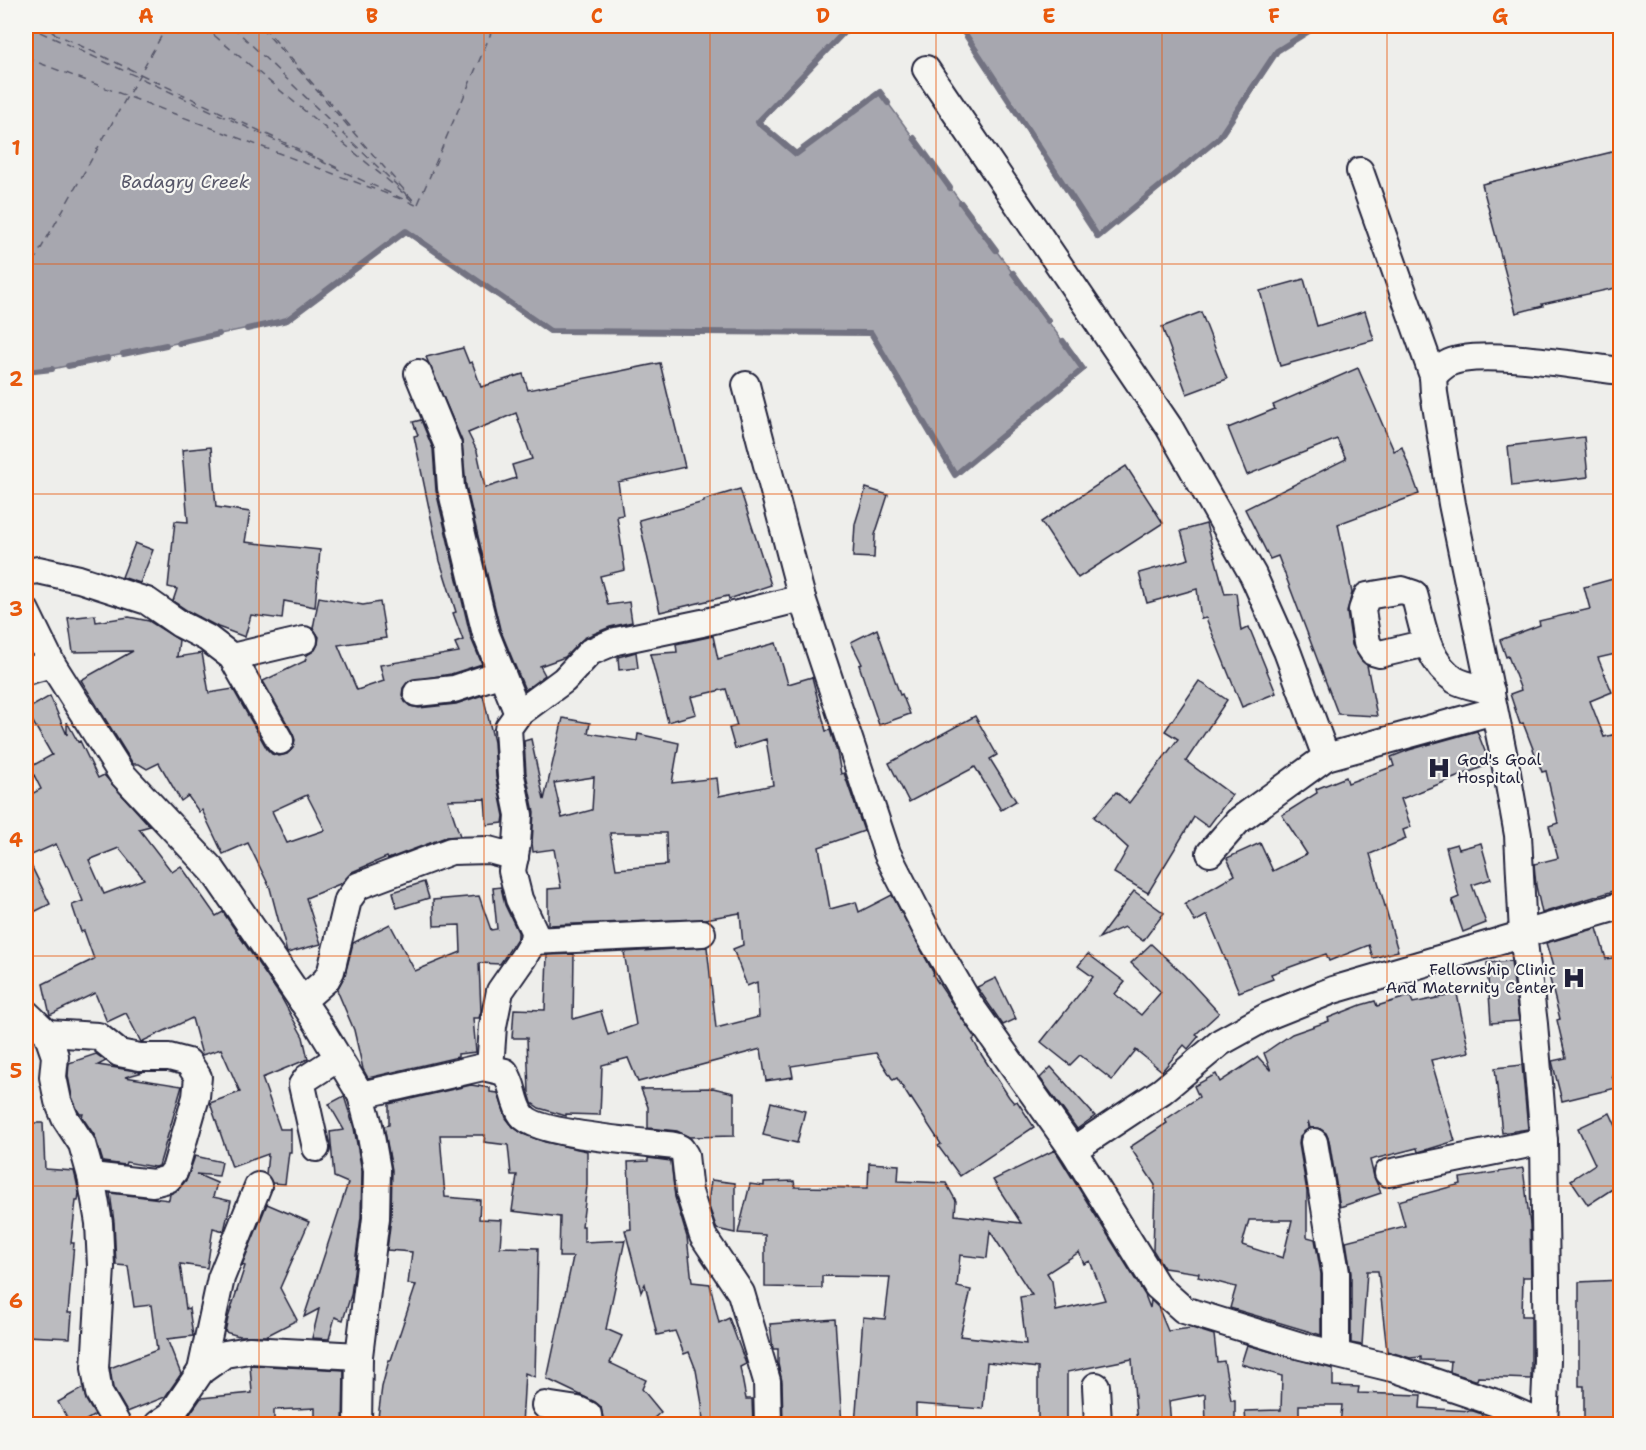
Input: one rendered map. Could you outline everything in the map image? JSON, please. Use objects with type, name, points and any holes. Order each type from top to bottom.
[{"type":"street","points":[[926,69],[1169,427],[1253,575],[1287,651],[1326,758]]},
{"type":"street","points":[[746,385],[802,598],[888,853],[928,933],[970,1005],[1073,1150],[1157,1286],[1184,1310],[1301,1346],[1396,1369],[1496,1403],[1544,1424],[1546,1360],[1544,1142],[1523,934],[1518,835],[1452,504],[1433,376],[1360,171]]},
{"type":"street","points":[[1433,376],[1448,363],[1473,358],[1510,358],[1620,371]]},
{"type":"street","points":[[418,373],[448,446],[451,488],[486,634],[518,714]]},
{"type":"street","points":[[26,572],[38,570],[79,579],[147,601],[180,624],[207,638],[232,657],[280,741]]},
{"type":"street","points":[[490,1068],[493,1026],[500,991],[533,941],[534,931],[519,899],[512,871],[519,815],[511,776],[508,728],[518,714],[564,680],[590,652],[616,641],[746,613],[802,598]]},
{"type":"street","points":[[26,611],[52,664],[121,773],[213,872],[302,1001],[361,1095],[377,1170],[376,1218],[359,1356],[358,1425]]},
{"type":"street","points":[[232,657],[304,640]]},
{"type":"street","points":[[1427,644],[1438,666],[1457,681],[1492,701]]},
{"type":"street","points":[[26,671],[52,664]]},
{"type":"street","points":[[417,693],[454,689],[502,673]]},
{"type":"street","points":[[1210,853],[1238,820],[1326,758],[1492,701]]},
{"type":"street","points":[[302,1001],[326,980],[331,971],[348,900],[358,886],[452,851],[489,850],[515,857]]},
{"type":"street","points":[[1073,1150],[1162,1091],[1221,1042],[1268,1016],[1333,990],[1620,906]]},
{"type":"street","points":[[533,941],[702,933]]},
{"type":"street","points":[[26,1013],[47,1033],[55,1056],[53,1077],[58,1101],[65,1118],[82,1144],[91,1176],[99,1223],[101,1267],[95,1368],[99,1393],[117,1425]]},
{"type":"street","points":[[47,1033],[98,1035],[119,1053],[140,1057],[169,1057],[188,1062],[198,1077],[196,1097],[175,1170],[168,1179],[153,1184],[91,1176]]},
{"type":"street","points":[[316,1148],[302,1085],[307,1078],[338,1058]]},
{"type":"street","points":[[361,1095],[483,1066],[505,1072],[522,1116],[534,1125],[612,1139],[675,1146],[681,1149],[685,1155],[689,1192],[703,1236],[741,1293],[767,1381],[768,1425]]},
{"type":"street","points":[[1314,1142],[1336,1273],[1336,1354]]},
{"type":"street","points":[[1388,1173],[1544,1142]]},
{"type":"street","points":[[201,1371],[221,1278],[258,1186]]},
{"type":"street","points":[[158,1425],[171,1415],[201,1371],[225,1354],[249,1350],[359,1356]]},
{"type":"street","points":[[1096,1386],[1098,1425]]},
{"type":"street","points":[[544,1405],[578,1410],[588,1415],[589,1425]]},
{"type":"water","name":"Badagry Creek","points":[[26,26],[850,26],[759,122],[797,154],[880,92],[1083,369],[955,475],[871,333],[550,331],[406,231],[287,320],[52,369],[26,372]]},
{"type":"water","points":[[960,26],[1317,26],[1277,51],[1219,138],[1098,237]]},
{"type":"building","points":[[1620,150],[1620,287],[1542,304],[1543,306],[1516,313],[1482,184]]},
{"type":"building","points":[[1304,279],[1317,326],[1365,311],[1374,340],[1280,366],[1260,291]]},
{"type":"building","points":[[1201,312],[1227,379],[1187,394],[1162,327]]},
{"type":"building","points":[[463,348],[469,363],[472,362],[481,387],[523,374],[528,390],[660,363],[685,467],[618,482],[623,515],[617,516],[625,570],[600,576],[608,605],[629,602],[632,622],[610,627],[584,638],[565,657],[540,666],[545,675],[525,690],[500,629],[466,486],[462,441],[426,357]],"holes":[[[516,413],[532,459],[512,465],[516,478],[485,488],[477,451],[468,433]]]},
{"type":"building","points":[[1358,368],[1394,451],[1402,447],[1419,494],[1338,524],[1352,593],[1347,612],[1352,645],[1367,665],[1377,716],[1338,714],[1278,556],[1270,559],[1245,509],[1346,459],[1337,439],[1247,475],[1228,428],[1275,409],[1273,405]]},
{"type":"building","points":[[421,420],[433,449],[436,491],[471,638],[482,664],[451,674],[409,681],[403,688],[402,695],[410,706],[419,708],[456,704],[483,695],[494,742],[496,777],[504,816],[503,823],[487,825],[485,799],[448,800],[460,836],[446,837],[388,859],[387,857],[352,872],[342,883],[306,898],[321,944],[287,953],[270,888],[248,843],[223,854],[202,810],[199,812],[188,796],[181,801],[159,763],[147,769],[139,764],[133,764],[81,680],[133,651],[73,652],[68,618],[95,615],[96,622],[129,617],[149,621],[179,640],[177,657],[202,653],[209,693],[233,689],[267,749],[279,756],[287,754],[293,748],[295,740],[263,681],[305,661],[307,655],[315,650],[319,637],[313,628],[319,597],[363,605],[380,602],[386,638],[338,645],[357,690],[384,681],[380,665],[459,652],[455,643],[463,640],[453,613],[456,612],[440,561],[414,436],[418,435],[413,422]],"holes":[[[307,795],[325,830],[287,843],[272,811]]]},
{"type":"building","points":[[1584,437],[1588,477],[1512,486],[1508,446]]},
{"type":"building","points":[[211,447],[216,507],[250,512],[245,542],[320,550],[315,607],[284,601],[282,619],[251,615],[245,637],[218,627],[188,611],[173,601],[177,589],[168,587],[175,521],[188,522],[182,450]]},
{"type":"building","points":[[1126,466],[1163,523],[1078,578],[1041,522]]},
{"type":"building","points":[[866,488],[888,495],[875,535],[874,558],[853,557],[855,524]]},
{"type":"building","points":[[740,489],[771,585],[729,599],[728,596],[660,612],[639,520],[704,502],[704,500]]},
{"type":"building","points":[[1206,524],[1225,594],[1236,593],[1241,631],[1249,627],[1276,693],[1242,707],[1206,618],[1201,619],[1197,589],[1147,603],[1139,573],[1189,559],[1181,531]]},
{"type":"building","points":[[135,543],[153,550],[140,583],[122,577]]},
{"type":"building","points":[[1620,577],[1620,653],[1598,658],[1612,692],[1590,701],[1604,737],[1620,733],[1620,889],[1542,913],[1534,864],[1558,858],[1549,826],[1558,823],[1546,771],[1542,772],[1523,723],[1520,724],[1510,694],[1521,690],[1500,640],[1540,625],[1539,621],[1590,609],[1584,587]]},
{"type":"building","points":[[877,629],[900,695],[902,694],[910,714],[879,725],[859,665],[862,664],[851,642]]},
{"type":"building","points":[[713,636],[718,659],[776,643],[788,684],[812,677],[826,731],[830,730],[841,774],[844,773],[864,831],[819,847],[830,909],[856,902],[859,912],[892,895],[933,975],[975,1038],[973,1040],[981,1054],[1009,1097],[1014,1103],[1017,1101],[1034,1127],[960,1176],[938,1146],[941,1144],[911,1098],[897,1078],[893,1080],[876,1053],[791,1066],[793,1077],[766,1081],[761,1049],[638,1082],[628,1058],[602,1065],[600,1115],[566,1114],[566,1116],[539,1108],[532,1103],[529,1093],[527,1038],[512,1038],[514,1009],[545,1010],[547,955],[574,954],[573,1019],[601,1011],[608,1035],[636,1025],[624,952],[707,947],[716,1028],[759,1017],[757,982],[747,986],[733,949],[743,945],[740,913],[705,919],[548,925],[548,889],[561,888],[554,849],[533,852],[534,812],[526,774],[524,741],[531,739],[544,800],[563,718],[590,723],[588,733],[637,741],[638,734],[679,743],[672,783],[717,778],[719,796],[773,785],[766,739],[735,749],[729,728],[737,726],[726,689],[691,697],[696,714],[668,722],[650,654],[677,652],[676,644]],"holes":[[[594,777],[592,810],[562,818],[554,783]],[[610,833],[666,833],[667,865],[616,869]]]},
{"type":"building","points":[[636,652],[638,668],[619,670],[618,657]]},
{"type":"building","points":[[1199,681],[1227,700],[1186,761],[1232,795],[1208,827],[1194,817],[1148,893],[1114,873],[1128,848],[1094,817],[1116,792],[1129,803],[1178,739],[1165,731]]},
{"type":"building","points":[[50,696],[67,735],[67,722],[78,742],[80,741],[98,778],[104,775],[150,826],[139,829],[172,872],[181,866],[216,916],[223,912],[281,997],[303,1037],[308,1059],[262,1078],[280,1129],[291,1129],[291,1152],[289,1152],[285,1184],[272,1183],[266,1174],[268,1154],[232,1167],[210,1103],[240,1092],[221,1049],[202,1055],[192,1018],[141,1042],[126,1013],[107,1022],[95,993],[50,1015],[43,984],[94,959],[84,931],[81,932],[72,905],[83,901],[68,865],[66,866],[56,844],[27,857],[50,904],[26,916],[26,797],[41,789],[30,767],[52,755],[26,710]],"holes":[[[119,848],[144,879],[104,894],[89,860]]]},
{"type":"building","points":[[975,716],[997,755],[990,759],[1016,801],[1001,810],[975,767],[909,802],[889,763]]},
{"type":"building","points":[[1477,731],[1490,764],[1401,799],[1411,827],[1403,830],[1406,839],[1370,854],[1398,951],[1373,958],[1369,945],[1329,961],[1326,954],[1271,974],[1273,979],[1239,992],[1207,915],[1195,922],[1185,904],[1235,875],[1227,858],[1260,843],[1273,871],[1307,854],[1282,815],[1317,793],[1316,789],[1346,777],[1348,783],[1394,766],[1391,757]]},
{"type":"building","points":[[1481,843],[1491,879],[1472,885],[1486,923],[1463,932],[1452,900],[1459,897],[1446,847],[1457,844],[1459,849]]},
{"type":"building","points":[[424,882],[429,898],[397,908],[393,892]]},
{"type":"building","points":[[501,887],[505,905],[518,932],[518,937],[500,964],[479,963],[481,1011],[479,1018],[473,1018],[476,1052],[458,1054],[458,1057],[368,1078],[363,1069],[354,1030],[337,990],[345,975],[353,943],[390,924],[415,971],[461,952],[460,925],[434,926],[433,900],[479,896],[491,930],[497,929],[493,888]]},
{"type":"building","points":[[1134,891],[1164,913],[1143,941],[1124,927],[1099,938]]},
{"type":"building","points":[[1597,928],[1606,959],[1619,957],[1620,1073],[1612,1075],[1616,1088],[1562,1101],[1552,1061],[1566,1058],[1557,1020],[1560,1019],[1549,975],[1555,974],[1546,943]]},
{"type":"building","points":[[1151,944],[1219,1013],[1196,1034],[1199,1036],[1188,1049],[1184,1045],[1162,1071],[1136,1050],[1112,1080],[1080,1055],[1070,1065],[1041,1042],[1093,977],[1078,966],[1088,954],[1125,982],[1115,994],[1141,1015],[1161,992],[1131,963]]},
{"type":"building","points":[[1511,961],[1519,1021],[1491,1023],[1487,963]]},
{"type":"building","points":[[996,978],[1016,1019],[1003,1025],[977,987]]},
{"type":"building","points":[[1457,994],[1469,1052],[1431,1060],[1455,1141],[1418,1152],[1417,1148],[1370,1160],[1381,1193],[1340,1207],[1329,1140],[1326,1133],[1319,1128],[1310,1128],[1308,1121],[1308,1129],[1300,1136],[1299,1144],[1307,1192],[1307,1237],[1315,1239],[1321,1274],[1321,1335],[1230,1308],[1236,1287],[1198,1277],[1199,1273],[1164,1268],[1153,1250],[1155,1185],[1130,1147],[1167,1123],[1165,1120],[1199,1097],[1194,1086],[1216,1074],[1220,1082],[1258,1057],[1271,1071],[1264,1053],[1292,1034],[1375,1001],[1377,1006],[1410,996],[1413,1003]],"holes":[[[1249,1220],[1292,1220],[1283,1258],[1242,1245]]]},
{"type":"building","points":[[96,1054],[106,1061],[98,1065],[143,1072],[125,1077],[182,1086],[159,1166],[103,1162],[95,1136],[82,1117],[83,1114],[78,1111],[72,1097],[68,1076],[69,1063]]},
{"type":"building","points":[[1522,1065],[1528,1129],[1502,1133],[1495,1068]]},
{"type":"building","points":[[1051,1067],[1095,1116],[1077,1129],[1040,1078]]},
{"type":"building","points":[[471,1085],[490,1088],[490,1092],[498,1093],[506,1118],[523,1134],[545,1142],[587,1151],[587,1186],[582,1226],[584,1226],[584,1242],[625,1240],[606,1329],[622,1336],[610,1363],[646,1380],[642,1389],[661,1412],[646,1425],[608,1425],[610,1420],[603,1418],[601,1407],[595,1402],[547,1379],[573,1257],[559,1257],[560,1217],[512,1211],[517,1175],[511,1175],[508,1145],[484,1142],[485,1135],[440,1135],[445,1197],[480,1200],[479,1219],[502,1220],[500,1247],[538,1248],[535,1377],[525,1373],[522,1425],[377,1425],[382,1387],[389,1360],[391,1360],[416,1285],[408,1284],[412,1252],[387,1250],[391,1218],[392,1170],[384,1126],[389,1125],[389,1104]]},
{"type":"building","points":[[713,1088],[734,1093],[734,1136],[689,1137],[677,1131],[648,1128],[648,1107],[641,1089]]},
{"type":"building","points":[[344,1096],[354,1128],[362,1171],[361,1217],[351,1295],[343,1320],[335,1317],[329,1339],[312,1338],[319,1309],[304,1317],[348,1183],[334,1177],[330,1132],[344,1130],[329,1104]]},
{"type":"building","points":[[771,1102],[805,1111],[797,1143],[763,1135]]},
{"type":"building","points":[[1610,1113],[1620,1135],[1620,1184],[1588,1205],[1571,1180],[1595,1164],[1578,1128]]},
{"type":"building","points":[[26,1123],[43,1123],[45,1169],[74,1171],[79,1193],[71,1243],[74,1243],[68,1313],[72,1313],[70,1338],[26,1336]]},
{"type":"building","points":[[1055,1150],[1145,1295],[1150,1308],[1151,1300],[1158,1307],[1168,1331],[1192,1328],[1214,1335],[1217,1362],[1224,1361],[1231,1400],[1235,1400],[1235,1425],[1206,1425],[1205,1394],[1169,1401],[1171,1425],[1137,1425],[1132,1359],[1067,1372],[1067,1425],[1038,1425],[1038,1368],[987,1362],[983,1409],[916,1404],[916,1425],[855,1425],[863,1317],[885,1319],[890,1277],[822,1276],[822,1288],[765,1287],[765,1235],[738,1233],[750,1184],[764,1186],[764,1182],[794,1181],[795,1187],[868,1188],[869,1163],[899,1165],[898,1181],[946,1183],[956,1201],[955,1215],[1021,1223],[993,1180]],"holes":[[[990,1231],[1032,1295],[1020,1297],[1026,1344],[960,1336],[971,1290],[957,1287],[960,1255],[987,1258]],[[1079,1252],[1084,1264],[1090,1261],[1105,1300],[1056,1311],[1052,1281],[1047,1273]]]},
{"type":"building","points":[[195,1156],[222,1162],[219,1176],[196,1174],[217,1183],[213,1197],[231,1201],[224,1231],[213,1228],[207,1268],[180,1264],[186,1309],[189,1308],[193,1336],[167,1339],[181,1374],[165,1397],[127,1412],[113,1388],[110,1368],[157,1350],[151,1305],[134,1307],[128,1266],[116,1265],[110,1193],[169,1200],[170,1194],[179,1189],[187,1179]]},
{"type":"building","points":[[648,1158],[671,1161],[675,1197],[687,1237],[692,1282],[710,1284],[719,1323],[729,1318],[746,1364],[740,1367],[746,1399],[752,1399],[753,1425],[703,1425],[696,1370],[689,1352],[684,1354],[675,1331],[657,1335],[645,1284],[641,1292],[625,1230],[631,1229],[628,1162],[648,1161]]},
{"type":"building","points":[[1523,1168],[1530,1225],[1531,1277],[1523,1277],[1522,1316],[1531,1316],[1531,1379],[1478,1377],[1475,1380],[1450,1372],[1451,1361],[1421,1360],[1421,1357],[1410,1358],[1387,1351],[1378,1271],[1367,1271],[1362,1345],[1351,1343],[1351,1273],[1346,1241],[1405,1226],[1398,1201],[1461,1184],[1460,1178]]},
{"type":"building","points":[[711,1180],[735,1183],[735,1233],[717,1229],[708,1204]]},
{"type":"building","points":[[267,1204],[309,1222],[280,1288],[297,1320],[266,1336],[239,1336],[225,1332],[245,1266],[242,1265]]},
{"type":"building","points":[[1620,1280],[1620,1425],[1584,1425],[1584,1386],[1579,1386],[1579,1282]]},
{"type":"building","points":[[835,1319],[842,1425],[783,1425],[782,1381],[778,1364],[778,1349],[773,1349],[770,1324]]},
{"type":"building","points":[[1247,1345],[1333,1369],[1333,1386],[1359,1387],[1358,1393],[1421,1395],[1420,1408],[1473,1411],[1482,1414],[1482,1425],[1340,1425],[1342,1405],[1299,1405],[1299,1425],[1246,1425],[1245,1411],[1281,1410],[1282,1376],[1241,1364]]},
{"type":"building","points":[[250,1365],[344,1370],[343,1425],[315,1425],[315,1408],[274,1410],[274,1425],[182,1425],[201,1398],[252,1393]]},
{"type":"building","points":[[83,1388],[86,1400],[95,1415],[78,1425],[71,1425],[58,1402]]},
{"type":"waterway","points":[[850,26],[758,122],[796,154],[880,92],[888,103]]},
{"type":"waterway","points":[[960,26],[1098,237],[1219,138],[1277,51],[1317,26]]},
{"type":"waterway","points":[[914,138],[950,188]]},
{"type":"waterway","points":[[961,203],[996,250]]},
{"type":"waterway","points":[[247,329],[287,320],[406,231],[550,331],[871,333],[955,475],[1083,369],[1063,341]]},
{"type":"waterway","points":[[1013,273],[1048,321]]},
{"type":"waterway","points":[[179,343],[219,334]]},
{"type":"waterway","points":[[123,354],[166,345]]},
{"type":"waterway","points":[[68,366],[108,358]]},
{"type":"waterway","points":[[26,372],[52,369]]},
{"type":"ferry route","points":[[27,26],[418,206]]},
{"type":"ferry route","points":[[39,26],[338,168]]},
{"type":"ferry route","points":[[26,275],[167,26]]},
{"type":"ferry route","points":[[203,26],[415,203]]},
{"type":"ferry route","points":[[232,26],[409,197]]},
{"type":"ferry route","points":[[260,26],[413,200]]},
{"type":"ferry route","points":[[263,26],[325,98]]},
{"type":"ferry route","points":[[418,204],[494,26]]},
{"type":"ferry route","points":[[26,58],[406,201]]},
{"type":"ferry route","points":[[327,99],[355,132]]},
{"type":"place","name":"God's Goal Hospital","points":[[1439,768]]},
{"type":"place","name":"Fellowship Clinic And Maternity Center","points":[[1574,978]]}]
